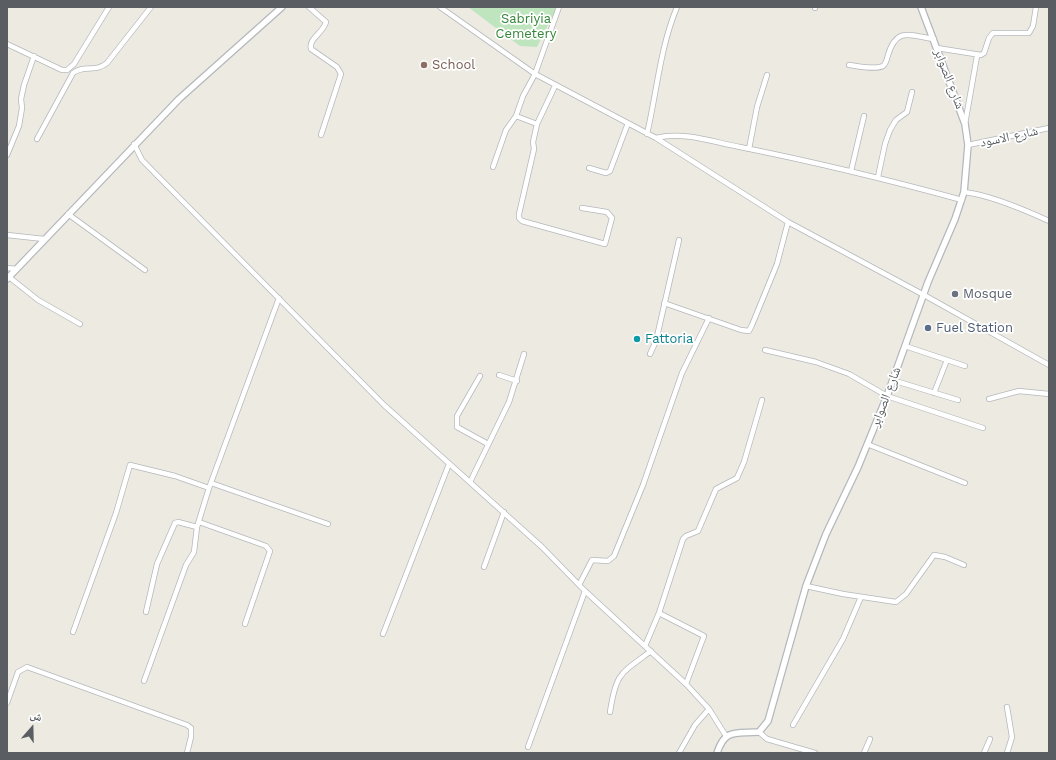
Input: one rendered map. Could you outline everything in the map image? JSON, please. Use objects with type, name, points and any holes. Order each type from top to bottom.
[{"type":"street","points":[[7,44],[62,70],[70,69],[109,7]]},
{"type":"street","points":[[37,139],[73,73],[81,69],[97,69],[106,63],[151,7]]},
{"type":"street","points":[[80,324],[38,300],[8,278],[134,144],[179,99],[282,7]]},
{"type":"street","points":[[309,7],[326,22],[324,27],[311,43],[311,49],[337,67],[341,74],[321,135]]},
{"type":"street","points":[[440,7],[535,74],[555,86],[656,138],[788,222],[924,295],[1049,365]]},
{"type":"street","points":[[493,167],[506,130],[516,116],[522,96],[535,74],[559,7]]},
{"type":"street","points":[[647,134],[658,73],[669,28],[678,7]]},
{"type":"street","name":"شارع الصوابر","points":[[759,732],[768,721],[771,713],[806,586],[826,534],[887,396],[964,192],[968,145],[965,124],[938,48],[921,7]]},
{"type":"street","points":[[938,48],[977,56],[984,54],[989,38],[993,33],[1029,33],[1033,26],[1036,7]]},
{"type":"street","points":[[849,65],[883,66],[886,62],[894,40],[898,36],[906,35],[934,39]]},
{"type":"street","points":[[7,156],[17,131],[22,108],[21,100],[24,85],[34,56]]},
{"type":"street","points":[[965,124],[977,56]]},
{"type":"street","points":[[749,149],[757,107],[766,75]]},
{"type":"street","points":[[555,86],[537,124],[533,142],[534,149],[519,218],[522,221],[605,244],[612,218],[607,212],[582,208]]},
{"type":"street","points":[[878,177],[885,144],[890,130],[896,120],[907,112],[912,92]]},
{"type":"street","points":[[516,116],[537,124]]},
{"type":"street","points":[[851,170],[864,116]]},
{"type":"street","points":[[589,168],[606,173],[610,171],[628,123]]},
{"type":"street","name":"شارع الاسود","points":[[968,145],[1049,128]]},
{"type":"street","points":[[656,138],[674,135],[749,149],[851,170],[962,200]]},
{"type":"street","points":[[134,144],[142,160],[384,405],[542,547],[585,591],[686,684],[709,709],[726,736]]},
{"type":"street","points":[[964,192],[980,194],[1023,209],[1049,221]]},
{"type":"street","points":[[68,214],[145,270]]},
{"type":"street","points":[[664,302],[741,330],[749,331],[777,264],[788,222]]},
{"type":"street","points":[[7,235],[44,239]]},
{"type":"street","points":[[650,354],[656,341],[679,240]]},
{"type":"street","points":[[7,268],[16,269]]},
{"type":"street","points":[[144,681],[186,565],[194,552],[199,522],[210,486],[279,298]]},
{"type":"street","points":[[579,585],[592,560],[608,561],[614,556],[643,485],[682,374],[709,318]]},
{"type":"street","points":[[905,346],[965,366]]},
{"type":"street","points":[[765,350],[816,362],[849,374],[887,396],[983,428]]},
{"type":"street","points":[[470,482],[509,402],[524,354]]},
{"type":"street","points":[[934,393],[947,360]]},
{"type":"street","points":[[480,376],[458,416],[456,427],[488,444]]},
{"type":"street","points":[[499,376],[517,380]]},
{"type":"street","points":[[892,380],[958,400]]},
{"type":"street","points":[[989,399],[1019,391],[1049,394]]},
{"type":"street","points":[[645,646],[659,613],[683,540],[686,536],[698,531],[716,489],[737,478],[744,462],[762,400]]},
{"type":"street","points":[[867,444],[965,483]]},
{"type":"street","points":[[383,634],[449,464]]},
{"type":"street","points":[[73,632],[106,542],[130,465],[210,486],[328,524]]},
{"type":"street","points":[[484,567],[504,512]]},
{"type":"street","points":[[146,612],[157,564],[175,523],[178,522],[198,527]]},
{"type":"street","points":[[199,522],[266,546],[270,550],[245,624]]},
{"type":"street","points":[[806,586],[889,602],[896,602],[901,600],[934,555],[945,557],[964,565]]},
{"type":"street","points":[[528,747],[585,591]]},
{"type":"street","points":[[793,725],[844,640],[861,596]]},
{"type":"street","points":[[659,613],[704,636],[686,684]]},
{"type":"street","points":[[610,712],[614,687],[619,678],[625,670],[651,651]]},
{"type":"street","points":[[7,703],[18,672],[26,667],[187,725],[191,728],[187,753]]},
{"type":"street","points":[[1007,707],[1012,737],[1007,753]]},
{"type":"street","points":[[679,753],[695,725],[709,709]]},
{"type":"street","points":[[717,753],[726,736],[737,732],[759,732],[767,739],[815,753]]},
{"type":"street","points":[[864,753],[870,739]]},
{"type":"street","points":[[984,753],[990,739]]},
{"type":"green space","name":"Sabriyia Cemetery","points":[[468,7],[557,7],[537,47],[520,46]]},
{"type":"place","name":"School","points":[[424,65]]},
{"type":"place","name":"Mosque","points":[[955,294]]},
{"type":"place","name":"Fuel Station","points":[[928,328]]},
{"type":"place","name":"Fattoria","points":[[637,339]]}]
